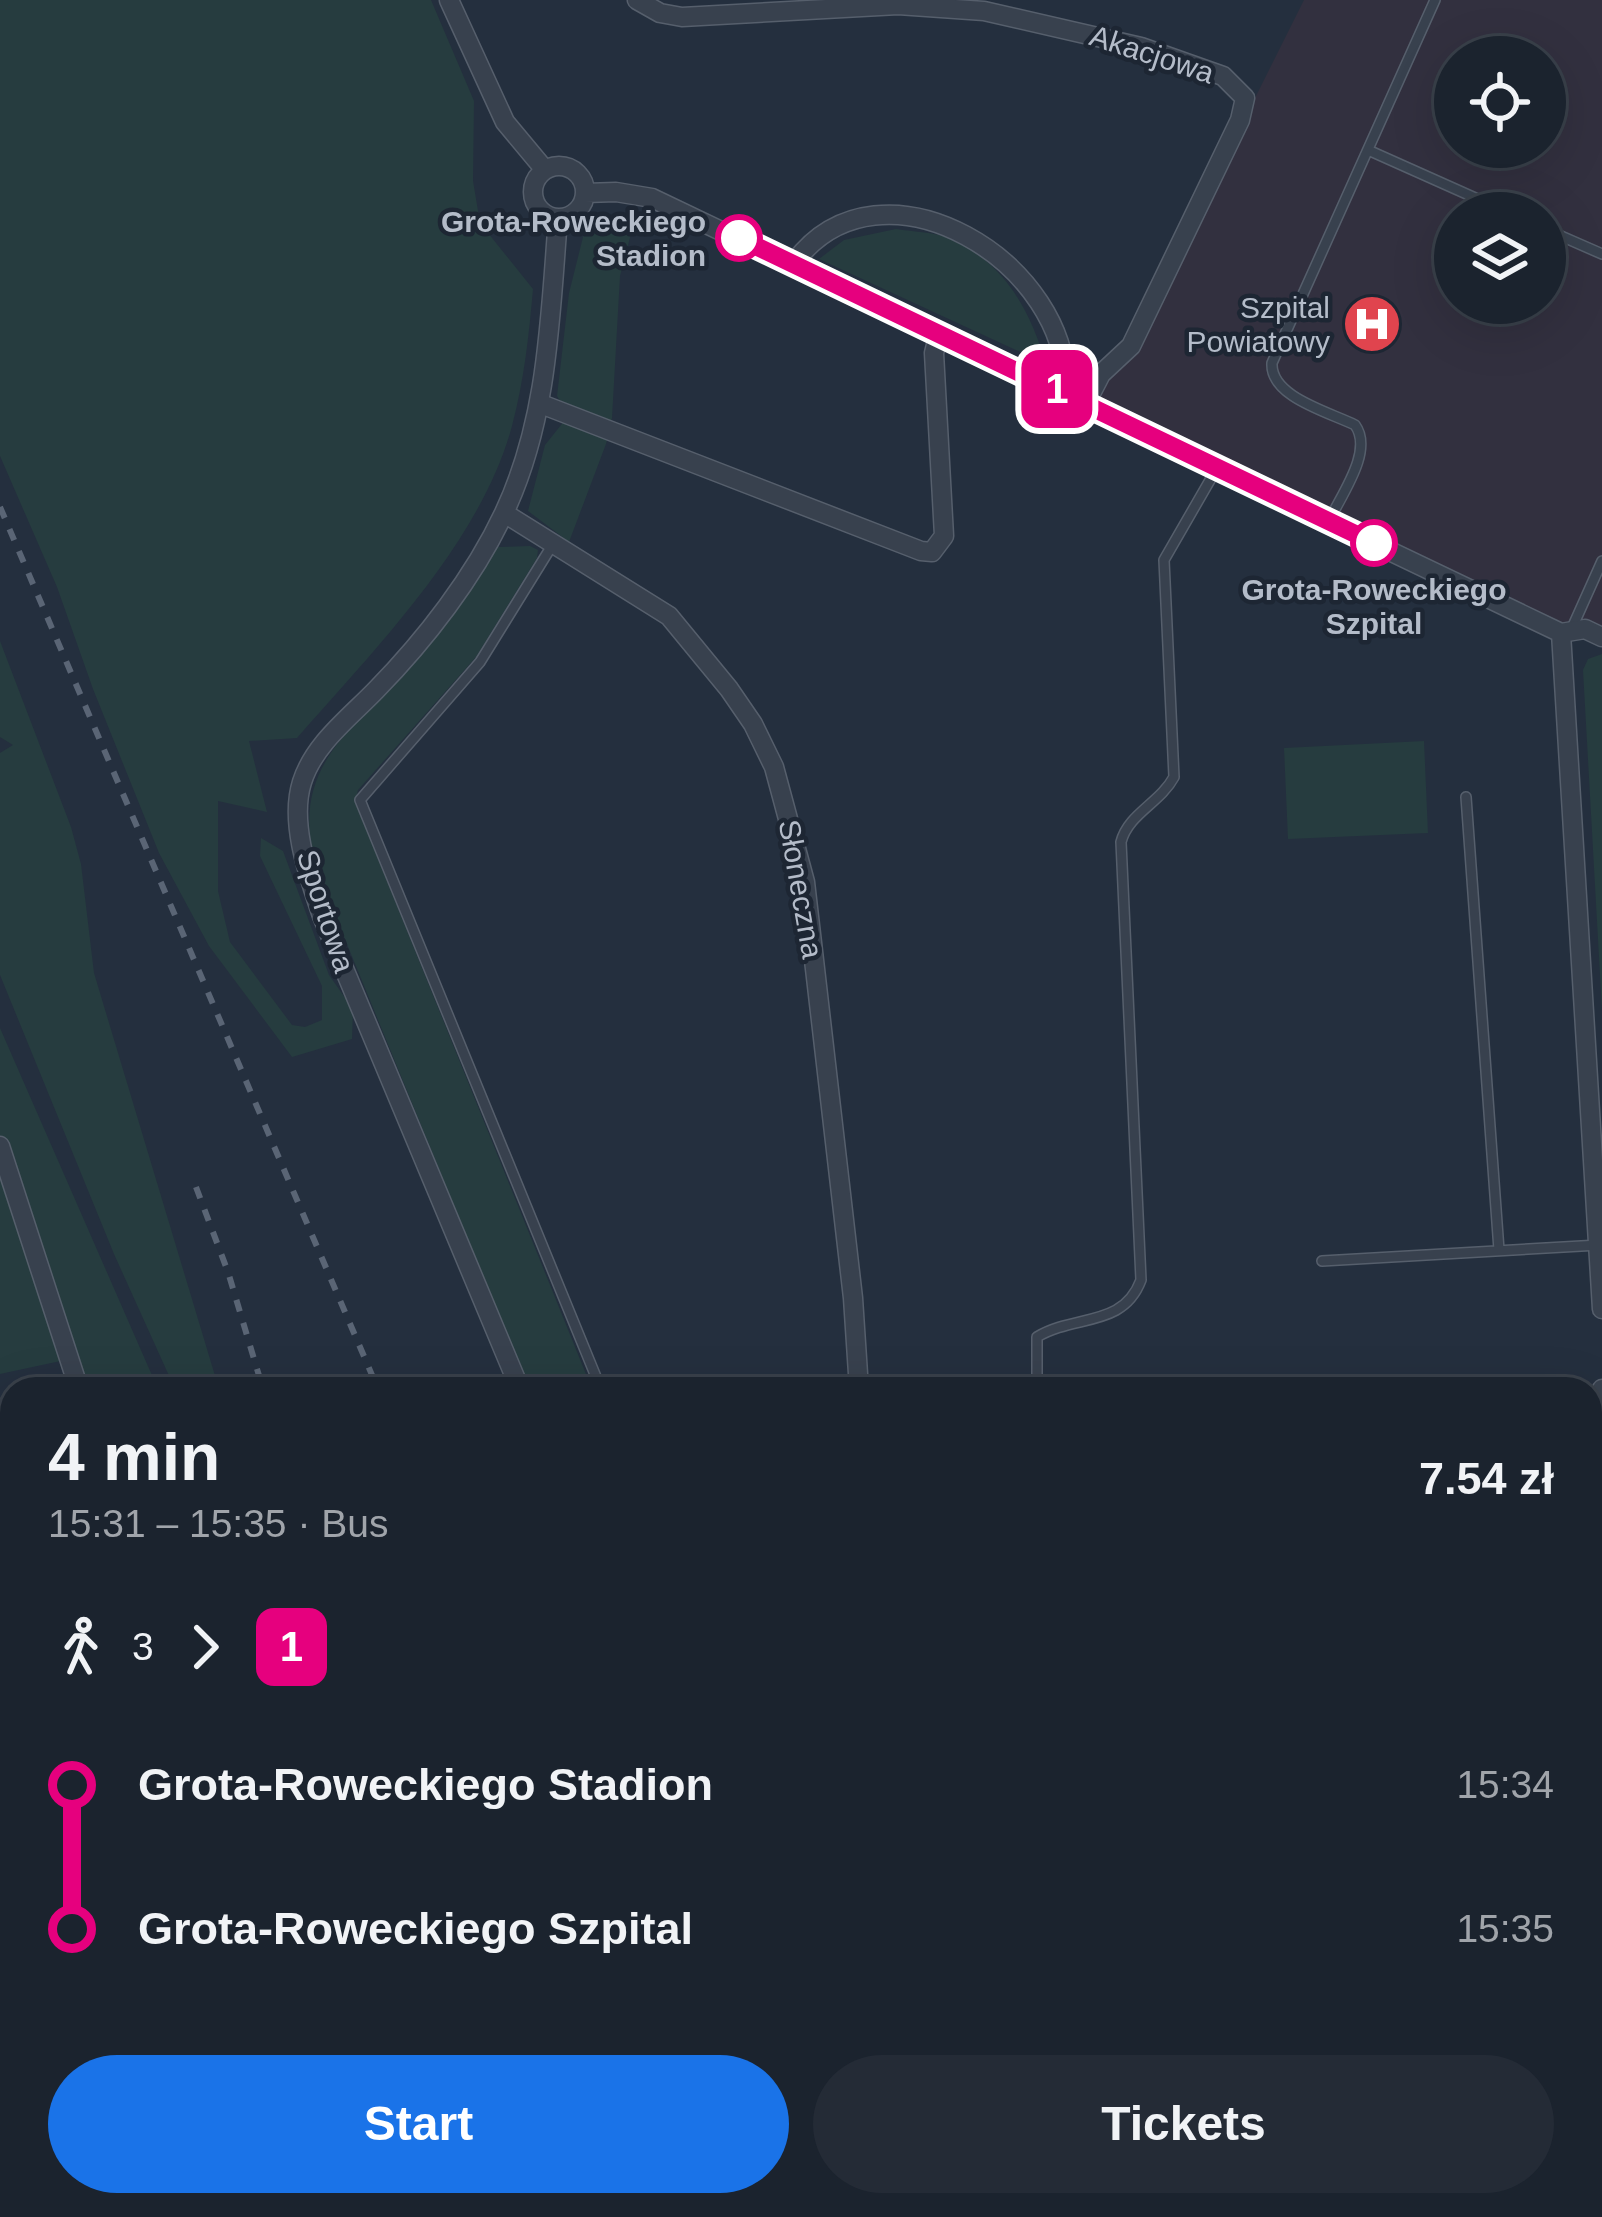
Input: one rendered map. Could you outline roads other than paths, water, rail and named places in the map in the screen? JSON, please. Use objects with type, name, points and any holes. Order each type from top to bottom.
[{"type":"street","points":[[449,0],[505,122],[545,170]]},
{"type":"street","name":"Akacjowa","points":[[637,0],[660,13],[682,17],[758,7],[860,3],[925,4],[1026,18],[1142,47],[1223,76],[1241,91],[1245,98],[1240,120],[1131,346],[1101,374],[1087,403]]},
{"type":"street","points":[[558,166],[582,180],[585,193],[580,208],[558,218],[542,213],[534,199],[535,183],[545,170],[558,166]]},
{"type":"street","points":[[585,193],[652,198],[1566,631],[1585,629],[1602,637]]},
{"type":"street","points":[[794,263],[822,235],[868,218],[908,215],[946,225],[1000,258],[1033,292],[1064,364],[1065,393]]},
{"type":"street","name":"Sportowa","points":[[515,1377],[322,916],[310,881],[298,806],[302,782],[320,749],[422,638],[504,513],[541,404],[558,218]]},
{"type":"street","points":[[541,404],[932,552],[944,536],[934,353],[939,333]]},
{"type":"street","name":"Słoneczna","points":[[504,513],[669,616],[729,689],[774,767],[805,882],[859,1377]]},
{"type":"street","points":[[1566,631],[1602,1309]]},
{"type":"street","points":[[0,1146],[76,1377]]},
{"type":"lane","points":[[1329,521],[1363,437],[1355,425],[1281,388],[1270,370],[1436,0]]},
{"type":"lane","points":[[1368,150],[1462,192]]},
{"type":"lane","points":[[1566,238],[1602,254]]},
{"type":"lane","points":[[1037,1377],[1037,1337],[1120,1310],[1134,1298],[1141,1280],[1121,842],[1124,829],[1166,793],[1174,777],[1164,560],[1218,467]]},
{"type":"lane","points":[[554,544],[480,662],[360,800],[596,1377]]},
{"type":"lane","points":[[1566,631],[1602,561]]},
{"type":"lane","points":[[1466,797],[1499,1250]]},
{"type":"lane","points":[[1322,1261],[1599,1245]]},
{"type":"railway","points":[[0,507],[373,1377]]},
{"type":"railway","points":[[196,1187],[259,1377]]},
{"type":"place","name":"Grota-Roweckiego Stadion","points":[[739,238]]},
{"type":"place","name":"Szpital Powiatowy","points":[[1372,324]]},
{"type":"place","name":"Grota-Roweckiego Szpital","points":[[1374,543]]}]
